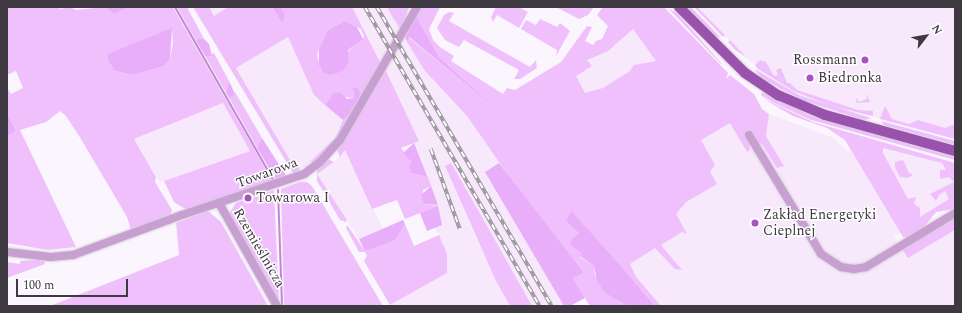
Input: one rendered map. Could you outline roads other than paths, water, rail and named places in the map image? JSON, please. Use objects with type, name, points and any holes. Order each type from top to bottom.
[{"type":"main road","points":[[679,7],[745,73],[778,95],[825,115],[955,151]]},
{"type":"street","name":"Towarowa","points":[[7,252],[46,257],[73,255],[300,176],[320,162],[340,140],[417,7]]},
{"type":"street","points":[[749,135],[812,240],[828,260],[841,267],[854,269],[866,267],[955,213]]},
{"type":"street","name":"Rzemieślnicza","points":[[219,203],[277,306]]},
{"type":"waterway","points":[[175,7],[274,181]]},
{"type":"waterway","points":[[278,190],[282,306]]},
{"type":"railway","points":[[365,7],[540,306]]},
{"type":"railway","points":[[377,7],[552,306]]},
{"type":"railway","points":[[431,149],[460,229]]},
{"type":"place","name":"Rossmann","points":[[865,60]]},
{"type":"place","name":"Biedronka","points":[[810,78]]},
{"type":"place","name":"Towarowa I","points":[[248,198]]},
{"type":"place","name":"Zakład Energetyki Cieplnej","points":[[755,223]]}]
